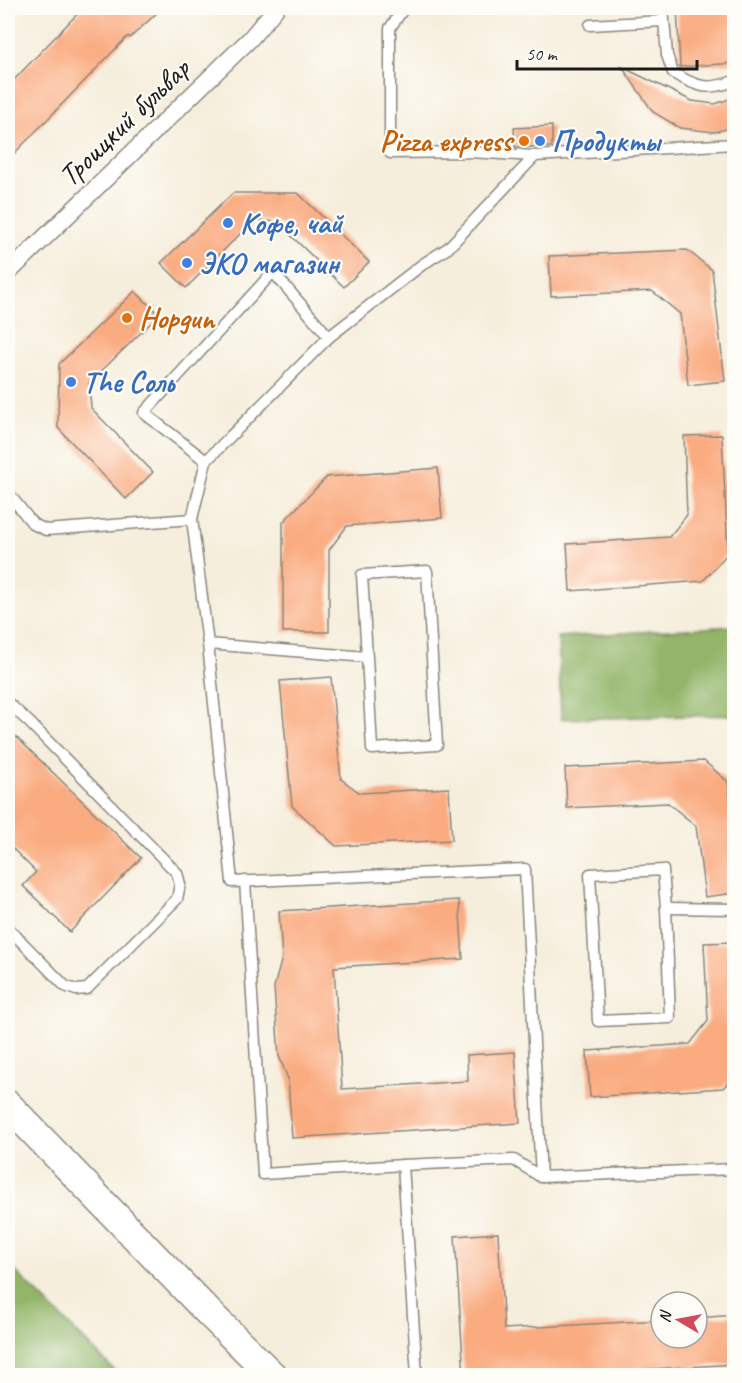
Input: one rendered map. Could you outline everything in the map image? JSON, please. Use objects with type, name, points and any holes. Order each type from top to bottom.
[{"type":"street","name":"Троицкий бульвар","points":[[8,273],[250,39],[276,8]]},
{"type":"street","points":[[8,1105],[273,1376]]},
{"type":"lane","points":[[404,8],[390,28],[390,153],[470,152],[535,156],[735,144]]},
{"type":"lane","points":[[663,8],[667,55],[673,73],[694,85],[717,88],[735,81]]},
{"type":"lane","points":[[590,25],[663,21]]},
{"type":"lane","points":[[535,156],[448,248],[423,264],[329,337],[206,461],[192,519],[208,644],[232,882],[525,869],[541,1177]]},
{"type":"lane","points":[[206,461],[144,413],[273,272],[329,337]]},
{"type":"lane","points":[[8,493],[33,524],[46,530],[192,519]]},
{"type":"lane","points":[[427,571],[437,745],[372,749],[367,657],[362,575],[427,571]]},
{"type":"lane","points":[[208,644],[367,657]]},
{"type":"lane","points":[[8,703],[177,873],[180,884],[177,899],[87,989],[76,990],[65,986],[8,928]]},
{"type":"lane","points":[[663,870],[666,908],[670,1018],[598,1021],[590,874],[663,870]]},
{"type":"lane","points":[[245,881],[264,1174],[514,1160],[541,1177],[735,1169]]},
{"type":"lane","points":[[666,908],[735,909]]},
{"type":"lane","points":[[403,1165],[417,1376]]},
{"type":"green space","points":[[734,626],[734,715],[561,719],[558,637]]},
{"type":"green space","points":[[8,1264],[119,1375],[8,1375]]},
{"type":"building","points":[[83,8],[162,8],[130,38],[128,36],[8,160],[8,86]]},
{"type":"building","points":[[677,8],[735,8],[735,63],[680,67]]},
{"type":"building","points":[[622,67],[692,101],[715,104],[735,97],[735,127],[714,132],[680,128],[653,112]]},
{"type":"building","points":[[552,126],[552,147],[515,147],[514,128]]},
{"type":"building","points":[[233,193],[298,193],[369,262],[344,287],[277,222],[254,220],[186,288],[161,263]]},
{"type":"building","points":[[687,250],[712,270],[725,381],[688,385],[680,314],[652,291],[551,296],[549,256]]},
{"type":"building","points":[[135,291],[159,315],[89,383],[91,408],[153,472],[126,499],[58,428],[59,364]]},
{"type":"building","points":[[722,435],[728,553],[703,581],[570,591],[567,544],[669,537],[687,515],[684,436]]},
{"type":"building","points":[[438,468],[442,518],[347,526],[329,550],[329,632],[283,632],[283,522],[327,477]]},
{"type":"building","points":[[331,677],[341,779],[360,793],[449,788],[452,840],[336,846],[292,806],[280,681]]},
{"type":"building","points":[[8,729],[141,858],[70,932],[23,886],[36,872],[8,844]]},
{"type":"building","points":[[704,761],[728,782],[735,834],[735,893],[705,897],[696,826],[668,803],[567,808],[565,768]]},
{"type":"building","points":[[459,900],[463,959],[334,967],[342,1089],[468,1081],[467,1055],[515,1052],[520,1123],[292,1138],[288,1079],[279,1056],[274,987],[282,958],[279,911]]},
{"type":"building","points":[[735,942],[735,1075],[723,1088],[590,1097],[587,1051],[690,1044],[708,1021],[704,943]]},
{"type":"building","points":[[498,1233],[504,1329],[649,1321],[649,1350],[709,1350],[709,1317],[735,1315],[735,1364],[541,1376],[464,1376],[455,1236]]},
{"type":"place","name":"Pizza express","points":[[524,141]]},
{"type":"place","name":"Продукты","points":[[540,141]]},
{"type":"place","name":"Кофе, чай","points":[[228,223]]},
{"type":"place","name":"ЭКО магазин","points":[[187,263]]},
{"type":"place","name":"Hopgun","points":[[127,318]]},
{"type":"place","name":"The Соль","points":[[71,382]]}]
